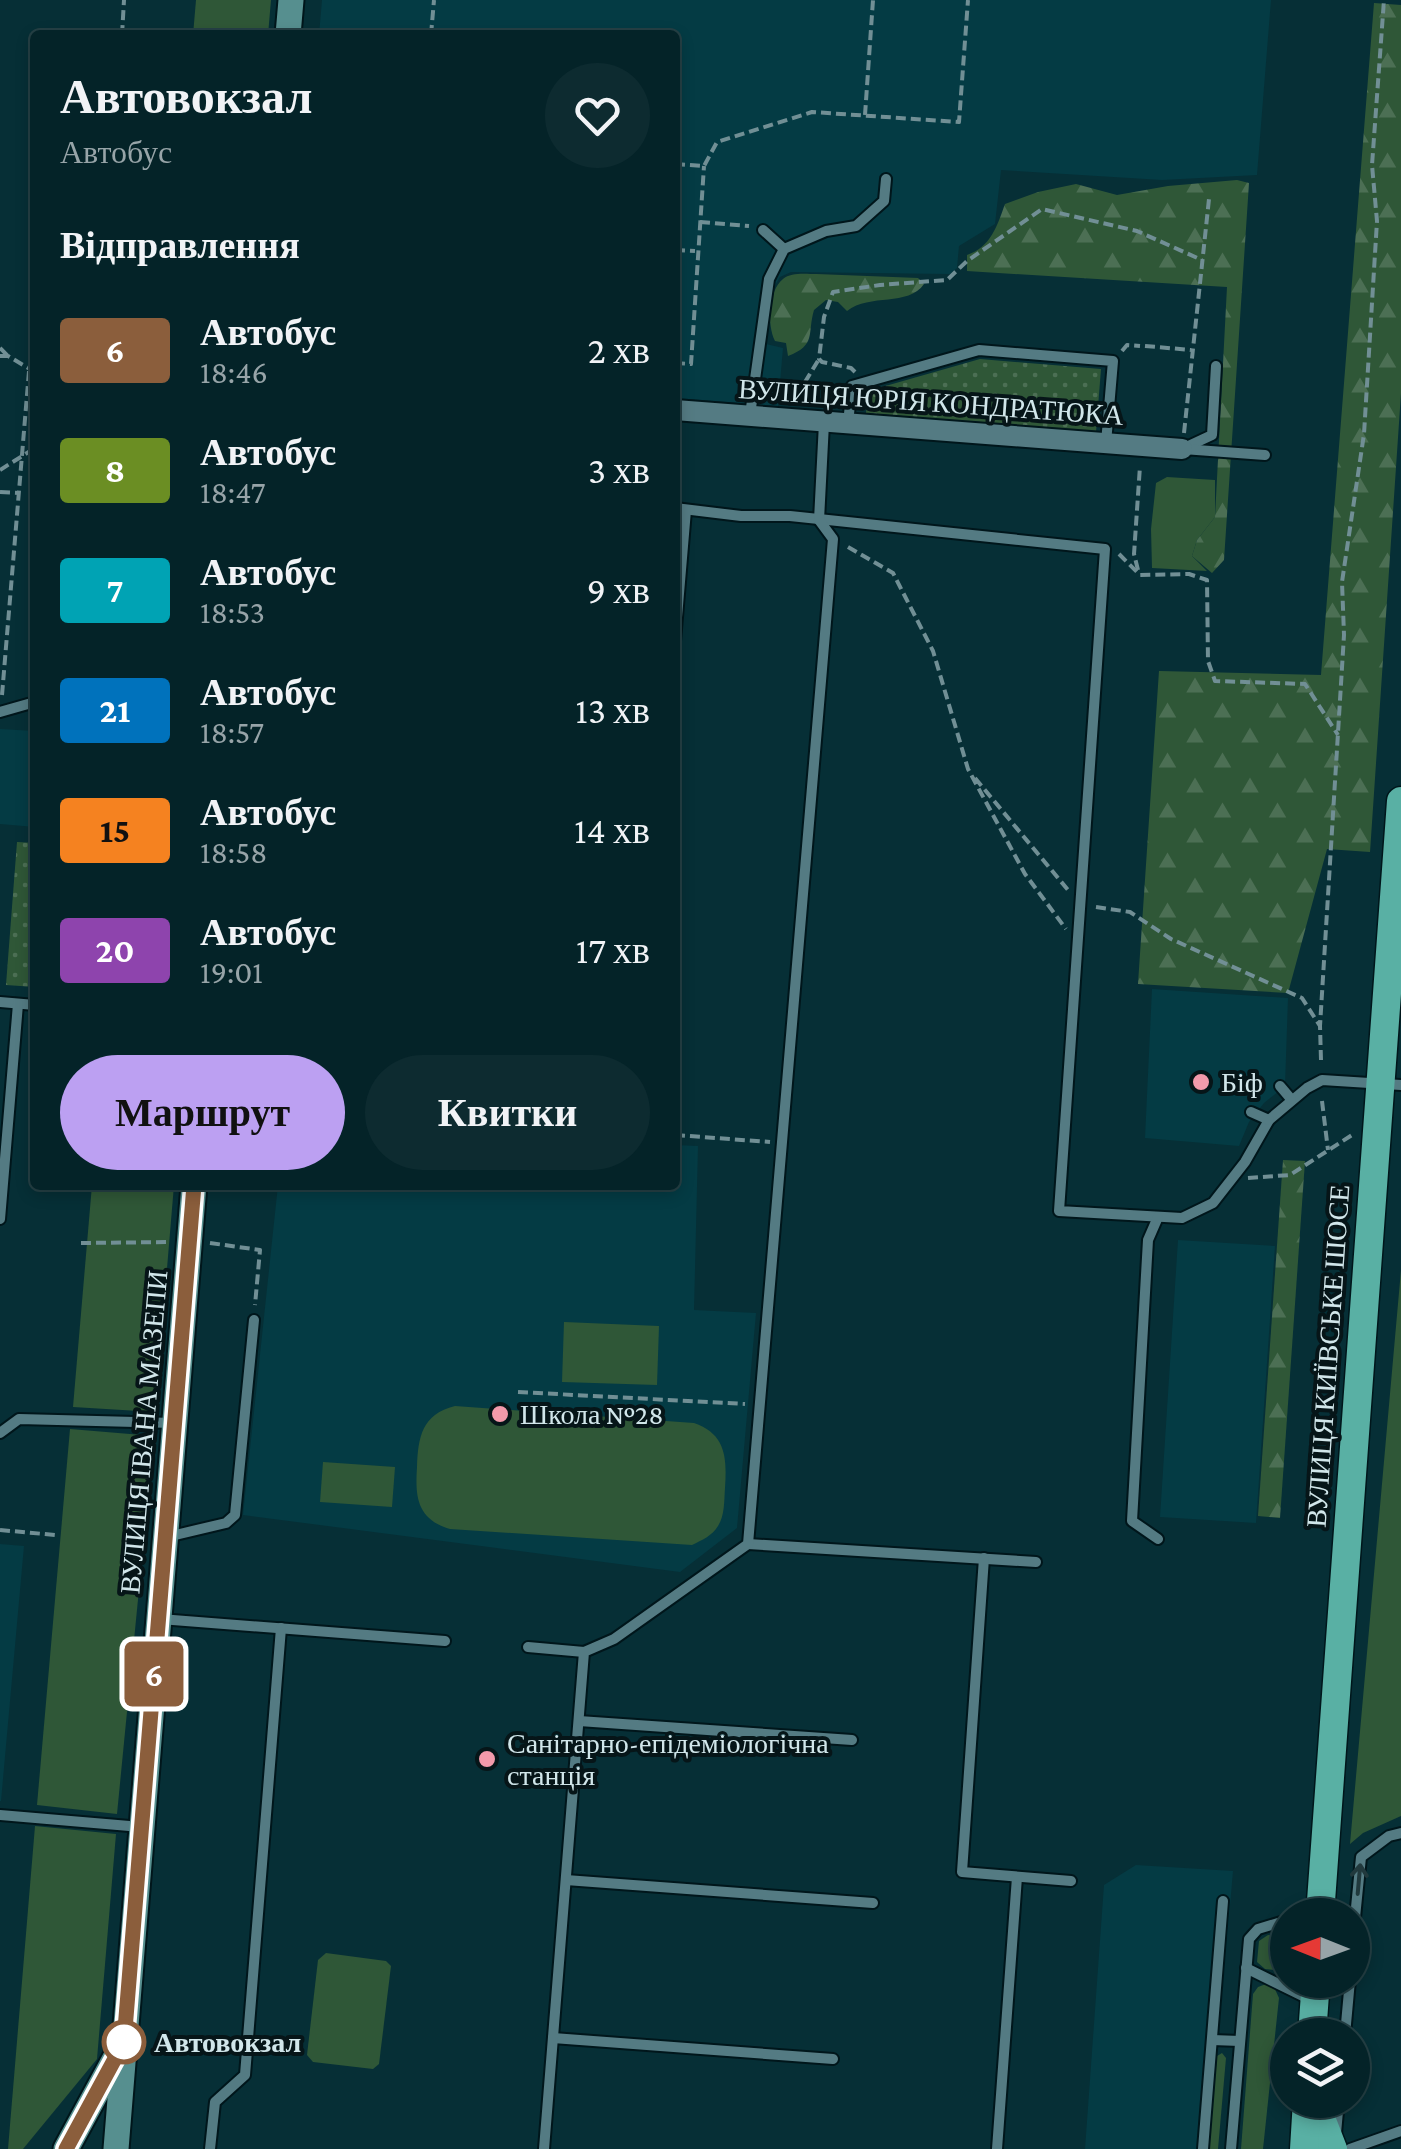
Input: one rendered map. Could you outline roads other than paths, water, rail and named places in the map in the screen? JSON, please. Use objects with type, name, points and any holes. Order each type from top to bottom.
[{"type":"highway","name":"ВУЛИЦЯ КИЇВСЬКЕ ШОСЕ","points":[[1316,1898],[1391,1084],[1401,801]]},
{"type":"highway","points":[[1304,2149],[1308,2118]]},
{"type":"highway","points":[[1319,2118],[1334,2149]]},
{"type":"main road","points":[[288,30],[291,0]]},
{"type":"main road","name":"ВУЛИЦЯ ІВАНА МАЗЕПИ","points":[[120,2148],[124,2042],[194,1190]]},
{"type":"main road","name":"ВУЛИЦЯ ІВАНА МАЗЕПИ","points":[[66,2149],[124,2042]]},
{"type":"street","name":"ВУЛИЦЯ ЮРІЯ КОНДРАТЮКА","points":[[680,410],[1182,448]]},
{"type":"lane","points":[[750,416],[769,280],[784,249],[826,231],[856,226],[884,201],[886,179]]},
{"type":"lane","points":[[764,230],[784,249]]},
{"type":"lane","points":[[848,423],[852,386],[979,350],[1113,361],[1106,443]]},
{"type":"lane","points":[[1182,448],[1212,435],[1216,366]]},
{"type":"lane","points":[[748,1544],[832,539],[819,520],[824,423]]},
{"type":"lane","points":[[1182,448],[1265,455]]},
{"type":"lane","points":[[680,509],[1105,549],[1059,1210],[1182,1218],[1212,1203],[1258,1142],[1269,1120],[1291,1099],[1322,1080],[1391,1084]]},
{"type":"lane","points":[[0,712],[30,703]]},
{"type":"lane","points":[[0,1002],[30,1005]]},
{"type":"lane","points":[[0,1220],[6,1090],[18,1004]]},
{"type":"lane","points":[[1280,1086],[1291,1099]]},
{"type":"lane","points":[[1252,1112],[1269,1120]]},
{"type":"lane","points":[[1158,1217],[1148,1240],[1132,1521],[1158,1539]]},
{"type":"lane","points":[[166,1538],[226,1523],[235,1515],[254,1320]]},
{"type":"lane","points":[[0,1433],[19,1419],[175,1423]]},
{"type":"lane","points":[[528,1647],[584,1652],[614,1639],[748,1544],[1036,1562]]},
{"type":"lane","points":[[984,1558],[962,1872],[1071,1881]]},
{"type":"lane","points":[[159,1619],[446,1641]]},
{"type":"lane","points":[[210,2149],[215,2102],[244,2075],[281,1628]]},
{"type":"lane","points":[[544,2149],[584,1652]]},
{"type":"lane","points":[[579,1721],[852,1740]]},
{"type":"lane","points":[[0,1814],[142,1827]]},
{"type":"lane","points":[[1356,1898],[1360,1857],[1389,1836],[1401,1833]]},
{"type":"lane","points":[[997,2149],[1018,1877]]},
{"type":"lane","points":[[566,1880],[873,1903]]},
{"type":"lane","points":[[1203,2149],[1223,1901]]},
{"type":"lane","points":[[1231,2149],[1249,1939],[1258,1929],[1270,1925]]},
{"type":"lane","points":[[1246,1968],[1270,1976]]},
{"type":"lane","points":[[553,2038],[833,2059]]},
{"type":"lane","points":[[1212,2040],[1240,2042]]},
{"type":"lane","points":[[1334,2149],[1337,2118]]},
{"type":"lane","points":[[1350,2149],[1401,2131]]},
{"type":"place","name":"Біф","points":[[1201,1082]]},
{"type":"place","name":"Школа №28","points":[[500,1414]]},
{"type":"place","name":"Санітарно-епідеміологічна станція","points":[[487,1759]]},
{"type":"place","name":"Автовокзал","points":[[124,2042]]}]
